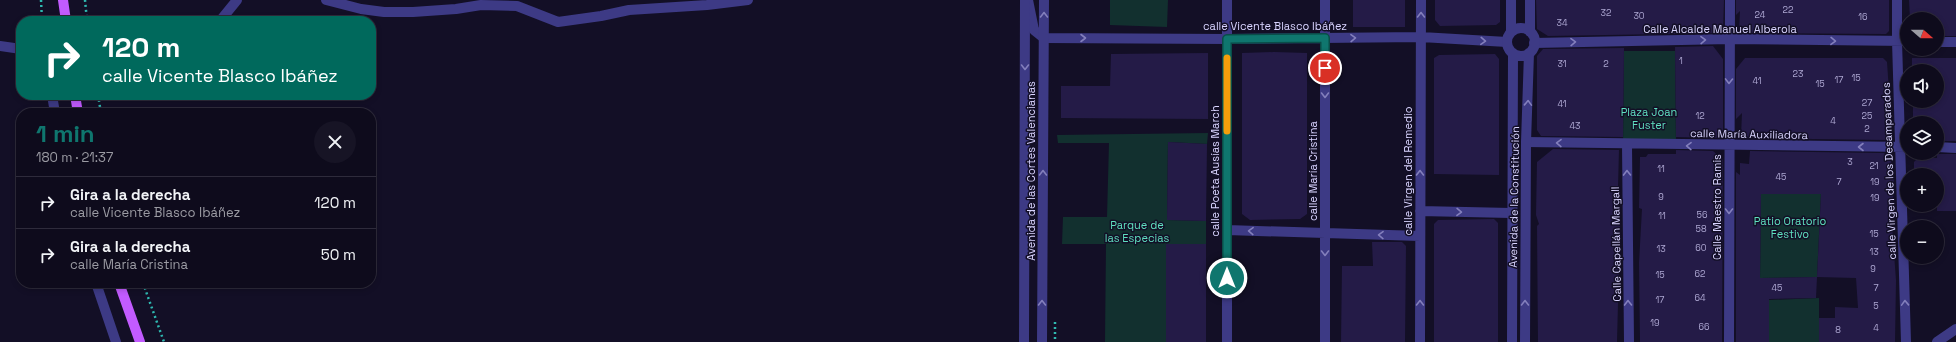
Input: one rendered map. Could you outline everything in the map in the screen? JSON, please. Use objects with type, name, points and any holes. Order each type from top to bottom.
[{"type":"main road","points":[[63,0],[65,16]]},
{"type":"main road","points":[[121,288],[140,342]]},
{"type":"street","points":[[224,16],[237,0]]},
{"type":"street","points":[[326,0],[384,12],[413,12],[482,5],[517,6],[558,22],[601,16],[629,10],[707,5],[748,0]]},
{"type":"street","name":"Avenida de las Cortes Valencianas","points":[[1024,342],[1025,0]]},
{"type":"street","points":[[1028,0],[1034,30],[1044,38]]},
{"type":"street","name":"Avenida de las Cortes Valencianas","points":[[1042,342],[1044,0]]},
{"type":"street","name":"calle Poeta Ausías March","points":[[1227,0],[1228,342]]},
{"type":"street","name":"calle María Cristina","points":[[1324,342],[1325,0]]},
{"type":"street","name":"calle Virgen del Remedio","points":[[1420,342],[1421,0]]},
{"type":"street","points":[[1511,0],[1508,46],[1513,53],[1521,56],[1529,53],[1534,43],[1530,32],[1530,0]]},
{"type":"street","name":"Calle Maestro Ramis","points":[[1729,342],[1730,0]]},
{"type":"street","name":"calle Virgen de los Desamparados","points":[[1897,0],[1900,25]]},
{"type":"street","points":[[1509,37],[1522,28],[1530,32]]},
{"type":"street","name":"calle Vicente Blasco Ibáñez","points":[[1044,38],[1227,39],[1509,37]]},
{"type":"street","name":"Calle Alcalde Manuel Alberola","points":[[1534,43],[1730,39],[1900,41]]},
{"type":"street","points":[[1944,42],[1956,42]]},
{"type":"street","points":[[0,46],[16,49]]},
{"type":"street","name":"Avenida de la Constitución","points":[[1512,342],[1511,213],[1513,53]]},
{"type":"street","name":"Avenida de la Constitución","points":[[1525,342],[1526,142],[1529,53]]},
{"type":"street","name":"calle Virgen de los Desamparados","points":[[1902,56],[1903,116]]},
{"type":"street","name":"calle María Auxiliadora","points":[[1526,142],[1627,145],[1900,147]]},
{"type":"street","name":"Calle Capellán Margall","points":[[1627,145],[1629,342]]},
{"type":"street","points":[[1944,147],[1956,148]]},
{"type":"street","name":"calle Virgen de los Desamparados","points":[[1904,160],[1906,342]]},
{"type":"street","points":[[1420,211],[1511,213]]},
{"type":"street","points":[[1227,230],[1420,236]]},
{"type":"street","points":[[98,288],[116,342]]},
{"type":"street","points":[[1937,342],[1956,329]]},
{"type":"path","points":[[41,0],[42,16]]},
{"type":"path","points":[[85,0],[87,16]]},
{"type":"path","points":[[145,288],[164,342]]},
{"type":"green space","points":[[1110,0],[1168,0],[1167,27],[1110,25]]},
{"type":"green space","name":"Plaza Joan Fuster","points":[[1624,51],[1675,51],[1676,144],[1623,144]]},
{"type":"green space","name":"Parque de las Especias","points":[[1208,133],[1207,144],[1168,142],[1167,220],[1206,221],[1206,244],[1166,342],[1105,342],[1106,244],[1062,244],[1063,217],[1107,217],[1109,143],[1058,143],[1057,135]]},
{"type":"green space","name":"Patio Oratorio Festivo","points":[[1761,194],[1821,194],[1817,277],[1760,278]]},
{"type":"green space","points":[[1819,298],[1819,342],[1769,342],[1769,300]]},
{"type":"building","points":[[1353,0],[1405,0],[1405,27],[1353,27]]},
{"type":"building","points":[[1435,0],[1500,0],[1500,22],[1496,25],[1440,26],[1435,20]]},
{"type":"building","points":[[1536,0],[1724,0],[1723,31],[1722,33],[1548,36],[1537,29]]},
{"type":"building","points":[[1736,0],[1889,0],[1889,31],[1886,34],[1741,33],[1742,29],[1739,30],[1740,11],[1736,15]]},
{"type":"building","points":[[1909,0],[1956,0],[1956,36],[1944,36],[1944,12],[1910,12]]},
{"type":"building","points":[[1713,46],[1723,59],[1723,134],[1720,138],[1676,137],[1675,47]]},
{"type":"building","points":[[1624,48],[1623,137],[1541,136],[1537,130],[1537,56],[1543,49]]},
{"type":"building","points":[[1208,53],[1208,119],[1061,118],[1061,86],[1110,86],[1111,54]]},
{"type":"building","points":[[1242,53],[1307,53],[1307,214],[1300,219],[1250,220],[1242,214]]},
{"type":"building","points":[[1495,54],[1499,59],[1499,175],[1434,174],[1434,58],[1439,55]]},
{"type":"building","points":[[1745,58],[1883,58],[1887,62],[1892,135],[1887,140],[1744,138],[1741,136],[1742,113],[1736,119],[1736,69]]},
{"type":"building","points":[[1912,58],[1956,58],[1956,141],[1944,141],[1944,116],[1913,116],[1913,108],[1944,108],[1944,64],[1912,64]]},
{"type":"building","points":[[1168,142],[1207,144],[1206,221],[1167,220]]},
{"type":"building","points":[[1553,149],[1619,150],[1617,224],[1620,226],[1617,342],[1538,342],[1537,226],[1539,224],[1536,215],[1537,162]]},
{"type":"building","points":[[1676,150],[1713,151],[1723,160],[1722,342],[1640,342],[1639,263],[1642,209],[1639,208],[1640,157],[1646,157],[1648,154],[1676,154]]},
{"type":"building","points":[[1750,151],[1884,153],[1891,159],[1892,174],[1894,176],[1892,226],[1896,280],[1895,342],[1819,342],[1819,318],[1835,318],[1835,307],[1858,308],[1856,278],[1817,277],[1816,298],[1769,299],[1769,342],[1736,342],[1736,172],[1740,175],[1740,163],[1749,164]],"holes":[[[1761,194],[1821,194],[1817,277],[1760,278]]]},
{"type":"building","points":[[1944,154],[1956,154],[1956,211],[1944,211],[1944,168],[1914,168],[1914,162],[1916,160],[1944,160]]},
{"type":"building","points":[[1494,219],[1498,223],[1498,342],[1434,342],[1434,224],[1438,220]]},
{"type":"building","points":[[1372,242],[1402,242],[1406,246],[1405,342],[1341,342],[1342,266],[1373,266]]},
{"type":"building","points":[[1166,244],[1206,244],[1206,342],[1166,342]]},
{"type":"slow traffic","points":[[1227,58],[1227,131]]},
{"type":"route","points":[[1227,278],[1227,39],[1325,38],[1325,68]]}]
